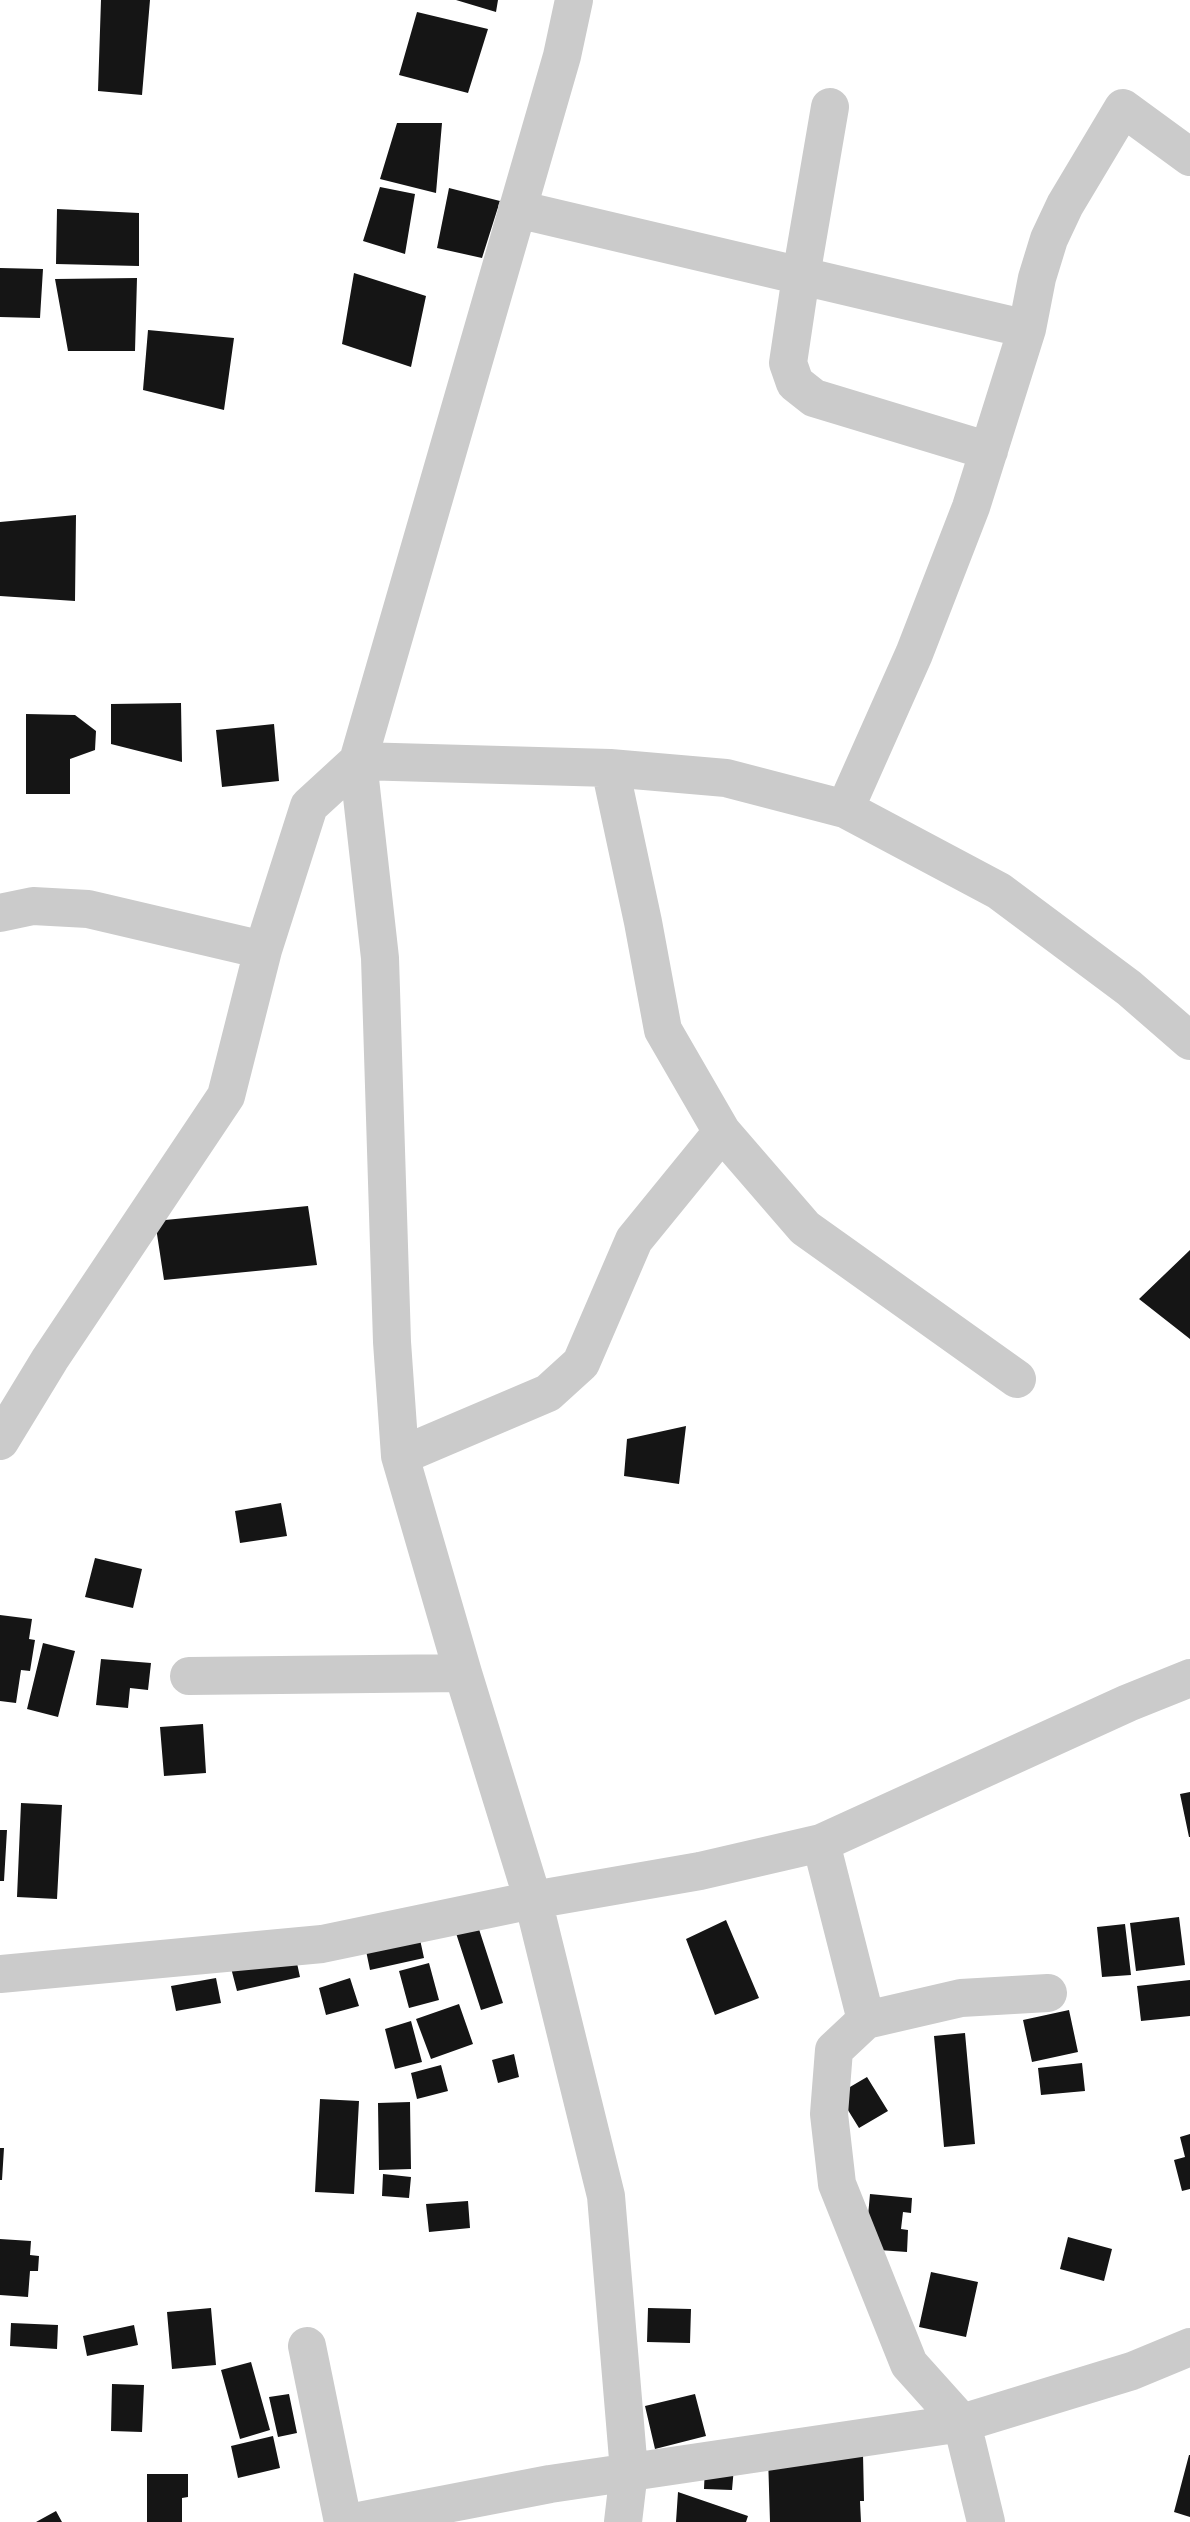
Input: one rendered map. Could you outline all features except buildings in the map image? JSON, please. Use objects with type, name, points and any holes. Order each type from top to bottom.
[{"type":"street","points":[[574,0],[562,56],[358,761],[380,958],[392,1342],[400,1456],[533,1900],[606,2196],[629,2471],[623,2522]]},
{"type":"street","points":[[830,107],[788,363],[795,383],[814,398],[989,451]]},
{"type":"street","points":[[845,809],[914,654],[971,507],[1027,328],[1037,278],[1049,239],[1065,205],[1123,108],[1190,157]]},
{"type":"street","points":[[517,209],[1027,328]]},
{"type":"street","points":[[0,1441],[57,1347],[226,1096],[263,950],[309,806],[358,761],[610,768],[726,778],[845,809],[999,891],[1129,988],[1190,1041]]},
{"type":"street","points":[[610,768],[663,1030],[722,1132],[805,1228],[1017,1379]]},
{"type":"street","points":[[0,913],[33,906],[88,909],[263,950]]},
{"type":"street","points":[[400,1456],[548,1394],[582,1363],[634,1240],[722,1132]]},
{"type":"street","points":[[188,1675],[463,1673]]},
{"type":"street","points":[[0,1974],[322,1944],[533,1900],[700,1871],[821,1843],[1128,1703],[1190,1678]]},
{"type":"street","points":[[821,1843],[866,2020]]},
{"type":"street","points":[[986,2522],[962,2423],[909,2364],[837,2184],[829,2114],[834,2050],[866,2020],[961,1998],[1048,1993]]},
{"type":"street","points":[[307,2346],[343,2522]]},
{"type":"street","points":[[354,2522],[629,2471],[962,2423],[1132,2371],[1190,2347]]}]
